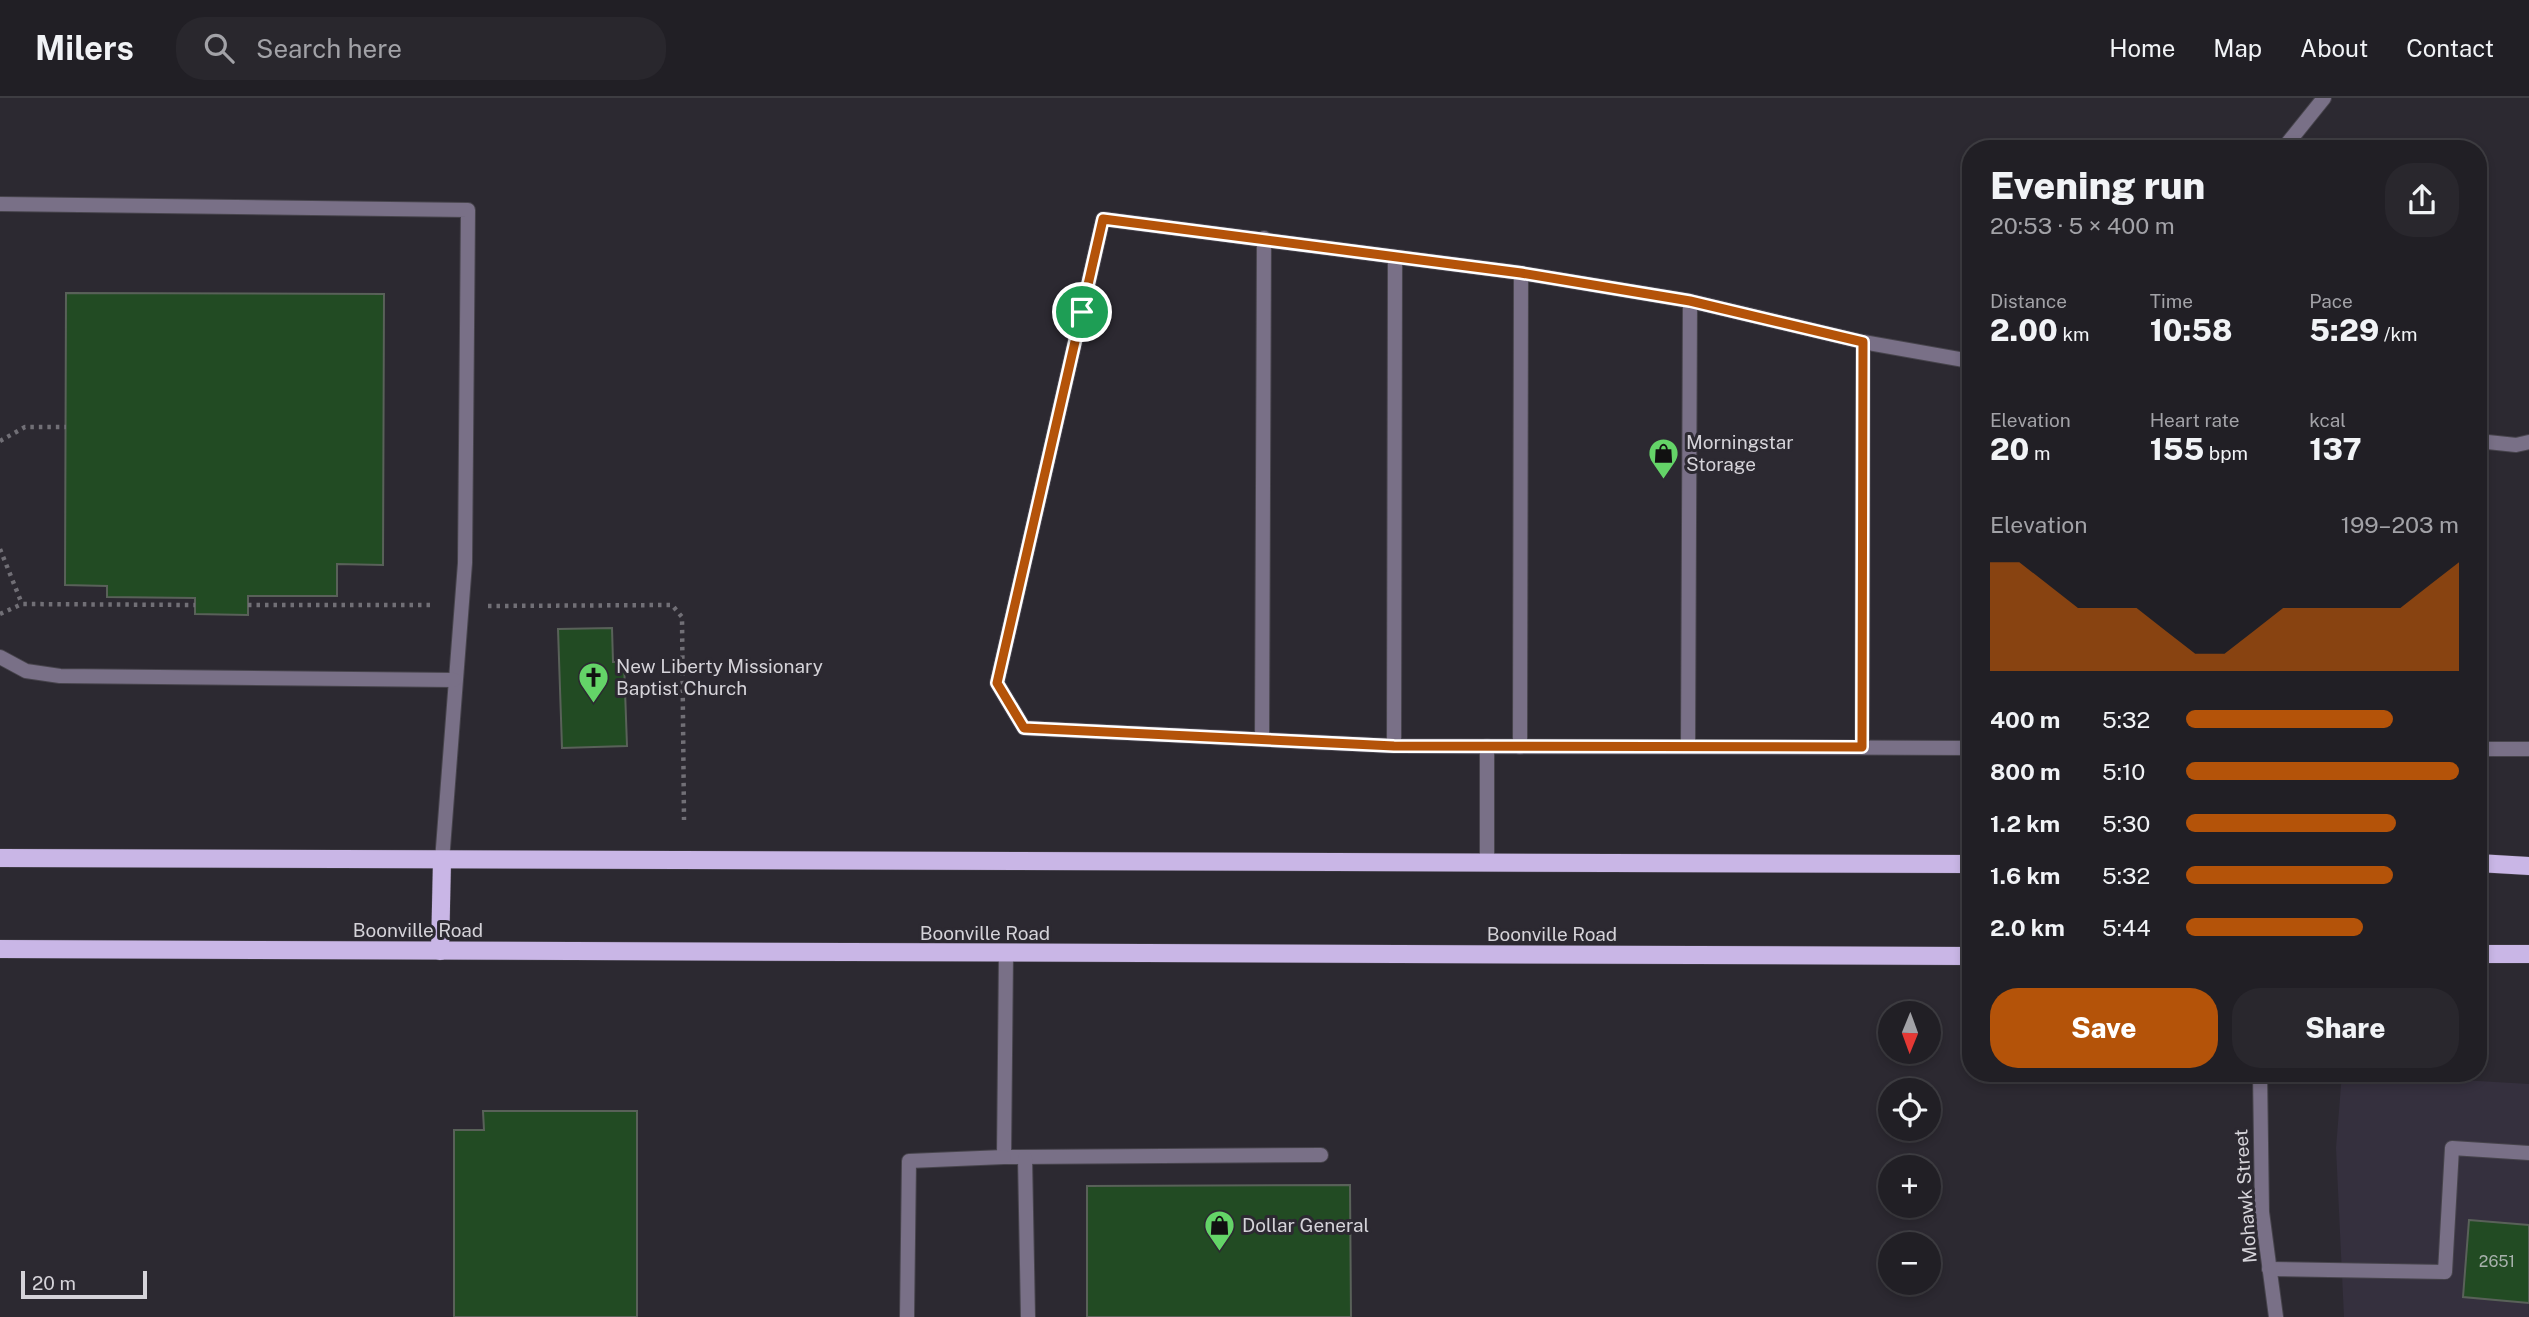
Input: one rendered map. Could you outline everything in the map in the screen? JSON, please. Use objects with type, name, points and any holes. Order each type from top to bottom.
[{"type":"main road","points":[[0,858],[1962,864]]},
{"type":"main road","points":[[440,951],[442,861]]},
{"type":"main road","points":[[2487,864],[2529,866]]},
{"type":"main road","name":"Boonville Road","points":[[0,950],[1962,956]]},
{"type":"main road","points":[[2487,954],[2529,954]]},
{"type":"street","points":[[2290,140],[2324,98]]},
{"type":"street","points":[[0,204],[468,211],[464,563],[442,861]]},
{"type":"street","points":[[1962,360],[1863,342],[1690,301],[1521,273],[1103,219],[997,683],[1024,728],[1394,746],[1962,748]]},
{"type":"street","points":[[1262,739],[1264,238]]},
{"type":"street","points":[[1394,746],[1395,257]]},
{"type":"street","points":[[1520,747],[1521,273]]},
{"type":"street","points":[[1688,747],[1690,301]]},
{"type":"street","points":[[1862,747],[1863,342]]},
{"type":"street","points":[[2487,442],[2516,445],[2529,442]]},
{"type":"street","points":[[0,657],[26,671],[60,676],[454,680]]},
{"type":"street","points":[[1487,746],[1488,863]]},
{"type":"street","points":[[2487,749],[2529,749]]},
{"type":"street","points":[[1003,1157],[1006,954]]},
{"type":"street","name":"Mohawk Street","points":[[2260,1082],[2262,1212],[2276,1317]]},
{"type":"street","points":[[2269,1269],[2445,1272],[2452,1148],[2529,1153]]},
{"type":"street","points":[[907,1317],[909,1161],[1003,1157],[1321,1155]]},
{"type":"street","points":[[1025,1158],[1028,1317]]},
{"type":"path","points":[[0,441],[25,427],[66,427]]},
{"type":"path","points":[[0,549],[22,604]]},
{"type":"path","points":[[0,614],[22,604],[195,605]]},
{"type":"path","points":[[248,605],[431,605]]},
{"type":"path","points":[[495,607],[672,605],[682,617],[684,820]]},
{"type":"shaded area","points":[[2341,1082],[2529,1084],[2529,1317],[2344,1317],[2336,1148]]},
{"type":"building","points":[[66,293],[384,294],[383,565],[337,564],[337,596],[248,596],[248,615],[195,614],[195,598],[107,597],[107,586],[65,585]]},
{"type":"building","name":"New Liberty Missionary Baptist Church","points":[[612,628],[613,662],[624,662],[627,746],[562,748],[558,629]]},
{"type":"building","points":[[483,1111],[637,1111],[637,1317],[454,1317],[454,1130],[484,1130]]},
{"type":"building","name":"Dollar General","points":[[1350,1185],[1351,1317],[1087,1317],[1087,1186]]},
{"type":"building","points":[[2469,1220],[2529,1225],[2529,1303],[2463,1297]]},
{"type":"place","name":"Morningstar Storage","points":[[1663,480]]},
{"type":"place","name":"New Liberty Missionary Baptist Church","points":[[593,704]]},
{"type":"place","name":"Dollar General","points":[[1219,1252]]},
{"type":"route","points":[[1103,219],[1521,273],[1690,301],[1863,342],[1862,747],[1394,746],[1024,728],[997,683],[1082,312],[1103,219]]}]
